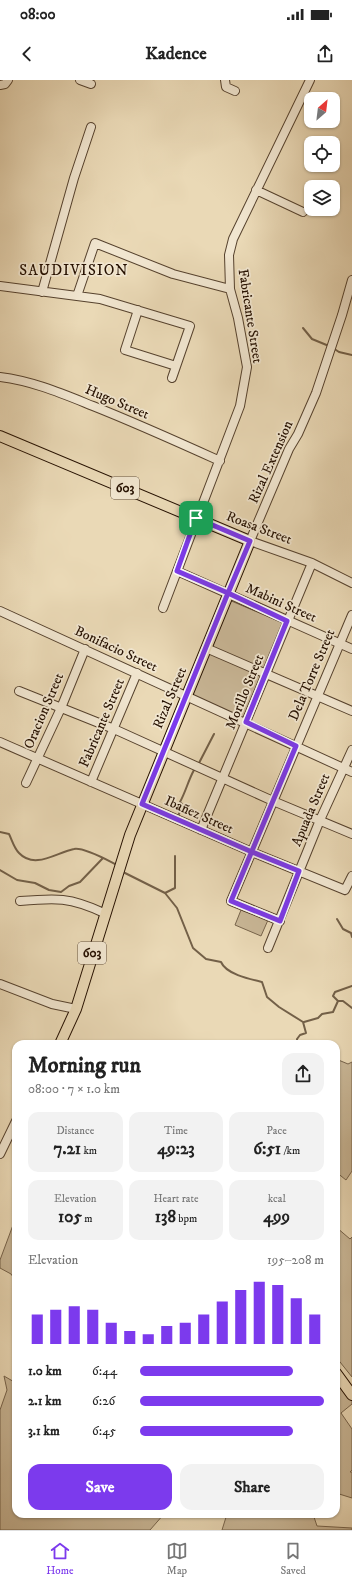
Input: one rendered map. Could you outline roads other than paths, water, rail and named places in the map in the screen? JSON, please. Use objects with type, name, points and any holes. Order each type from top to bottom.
[{"type":"main road","name":"Roasa Street","points":[[0,436],[250,541]]},
{"type":"main road","name":"Rizal Street","points":[[104,913],[142,804],[250,541]]},
{"type":"main road","name":"603","points":[[61,1040],[76,1009],[104,913]]},
{"type":"main road","points":[[340,1378],[352,1395]]},
{"type":"street","points":[[0,85],[5,84],[8,80]]},
{"type":"street","points":[[80,80],[91,84]]},
{"type":"street","points":[[225,80],[226,87],[235,91]]},
{"type":"street","name":"Fabricante Street","points":[[163,608],[196,518],[220,461],[240,406],[247,367],[238,318],[230,289],[230,250],[241,220],[310,80]]},
{"type":"street","points":[[42,292],[74,178],[91,127]]},
{"type":"street","points":[[256,190],[303,212]]},
{"type":"street","points":[[77,296],[95,243],[173,274],[230,289]]},
{"type":"street","name":"Rizal Extension","points":[[250,541],[289,449],[298,434],[316,393],[352,280]]},
{"type":"street","points":[[0,286],[100,299],[190,326],[172,378]]},
{"type":"street","points":[[138,310],[125,350],[176,366]]},
{"type":"street","name":"Hugo Street","points":[[0,377],[36,384],[57,392],[124,418],[220,461]]},
{"type":"street","name":"Roasa Street","points":[[250,541],[312,564],[352,583]]},
{"type":"street","name":"Morillo Street","points":[[201,830],[312,564]]},
{"type":"street","name":"Mabini Street","points":[[177,571],[352,649]]},
{"type":"street","name":"Bonifacio Street","points":[[0,611],[246,722],[352,772]]},
{"type":"street","name":"Dela Torre Street","points":[[280,921],[231,901],[352,615]]},
{"type":"street","points":[[206,648],[352,710]]},
{"type":"street","name":"Oracion Street","points":[[26,783],[61,708],[85,649]]},
{"type":"street","name":"Fabricante Street","points":[[91,782],[137,673]]},
{"type":"street","points":[[20,691],[114,729],[273,801],[352,834]]},
{"type":"street","name":"Ibañez Street","points":[[0,742],[252,852],[345,890],[352,876]]},
{"type":"street","name":"Apuada Street","points":[[268,948],[320,820],[352,750]]},
{"type":"street","points":[[20,901],[58,898],[82,903],[104,913]]},
{"type":"street","points":[[0,984],[52,1004],[76,1009]]},
{"type":"street","points":[[0,1154],[12,1129]]},
{"type":"waterway","points":[[303,328],[312,339],[329,346]]},
{"type":"waterway","points":[[333,348],[339,352],[352,355]]},
{"type":"waterway","points":[[199,763],[214,734]]},
{"type":"waterway","points":[[178,816],[183,805],[180,802],[194,770]]},
{"type":"waterway","points":[[0,832],[9,834],[19,853],[25,858],[32,860],[39,860],[78,849],[96,854],[117,865]]},
{"type":"waterway","points":[[165,893],[175,888],[175,856]]},
{"type":"waterway","points":[[0,870],[17,880],[35,883],[49,890],[61,892],[69,886],[80,882],[103,858]]},
{"type":"waterway","points":[[125,873],[165,893],[177,908],[193,948],[206,959],[221,962],[233,973],[245,978],[262,982],[267,997],[279,1007],[303,1022],[306,1033],[300,1035],[297,1040]]},
{"type":"waterway","points":[[337,919],[343,929],[351,933],[352,937]]},
{"type":"waterway","points":[[352,986],[335,992],[333,996],[338,1001],[343,1001],[352,1008]]},
{"type":"waterway","points":[[304,1022],[318,1018],[322,1014],[333,1012],[338,1001]]},
{"type":"district","name":"SAUDIVISION","points":[[74,270]]}]
